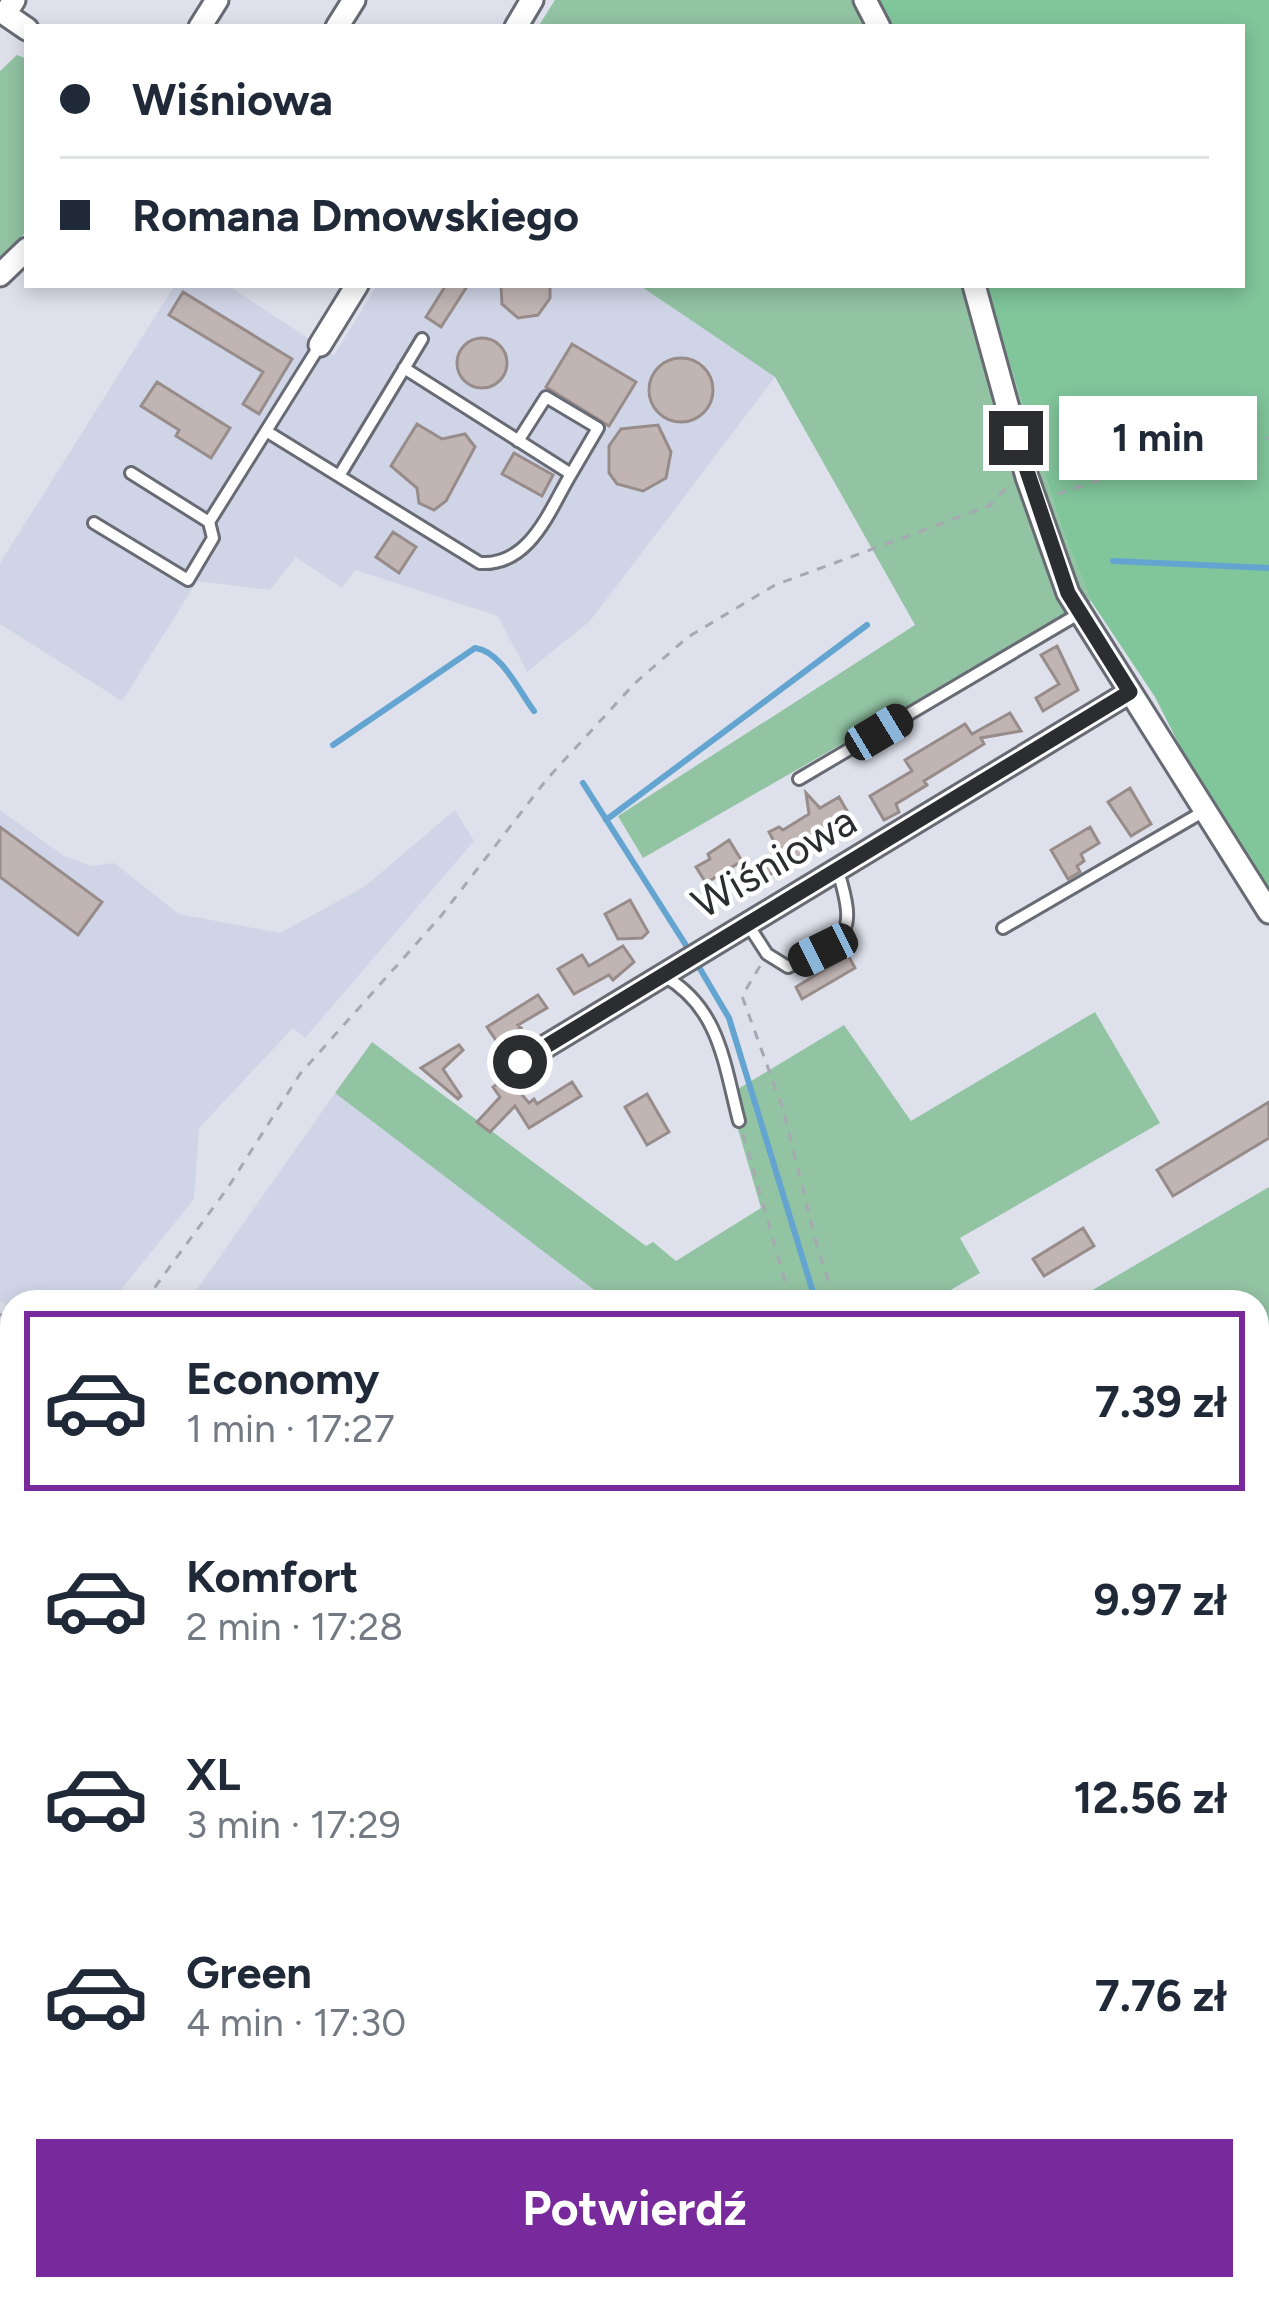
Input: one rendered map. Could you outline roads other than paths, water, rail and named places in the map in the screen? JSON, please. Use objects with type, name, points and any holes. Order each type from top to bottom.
[{"type":"street","points":[[0,275],[24,252]]},
{"type":"street","points":[[320,346],[355,288]]},
{"type":"street","points":[[975,288],[1027,477],[1068,593],[1269,912]]},
{"type":"street","name":"Wiśniowa","points":[[520,1062],[1130,692]]},
{"type":"lane","points":[[340,476],[422,339]]},
{"type":"lane","points":[[209,522],[320,346]]},
{"type":"lane","points":[[404,368],[571,474]]},
{"type":"lane","points":[[266,431],[480,563],[493,564],[530,544],[598,428],[546,398],[518,441]]},
{"type":"lane","points":[[94,523],[188,580],[213,538],[209,522],[130,473]]},
{"type":"lane","points":[[799,779],[1080,613]]},
{"type":"lane","points":[[1003,928],[1206,810]]},
{"type":"lane","points":[[747,923],[767,953],[788,967],[823,950],[846,932],[851,912],[838,871]]},
{"type":"lane","points":[[669,969],[714,1026],[739,1121]]},
{"type":"waterway","points":[[1113,561],[1269,568]]},
{"type":"waterway","points":[[606,820],[867,625]]},
{"type":"waterway","points":[[333,745],[475,648],[501,664],[534,711]]},
{"type":"waterway","points":[[583,783],[689,950]]},
{"type":"waterway","points":[[696,962],[729,1018],[812,1290]]}]
